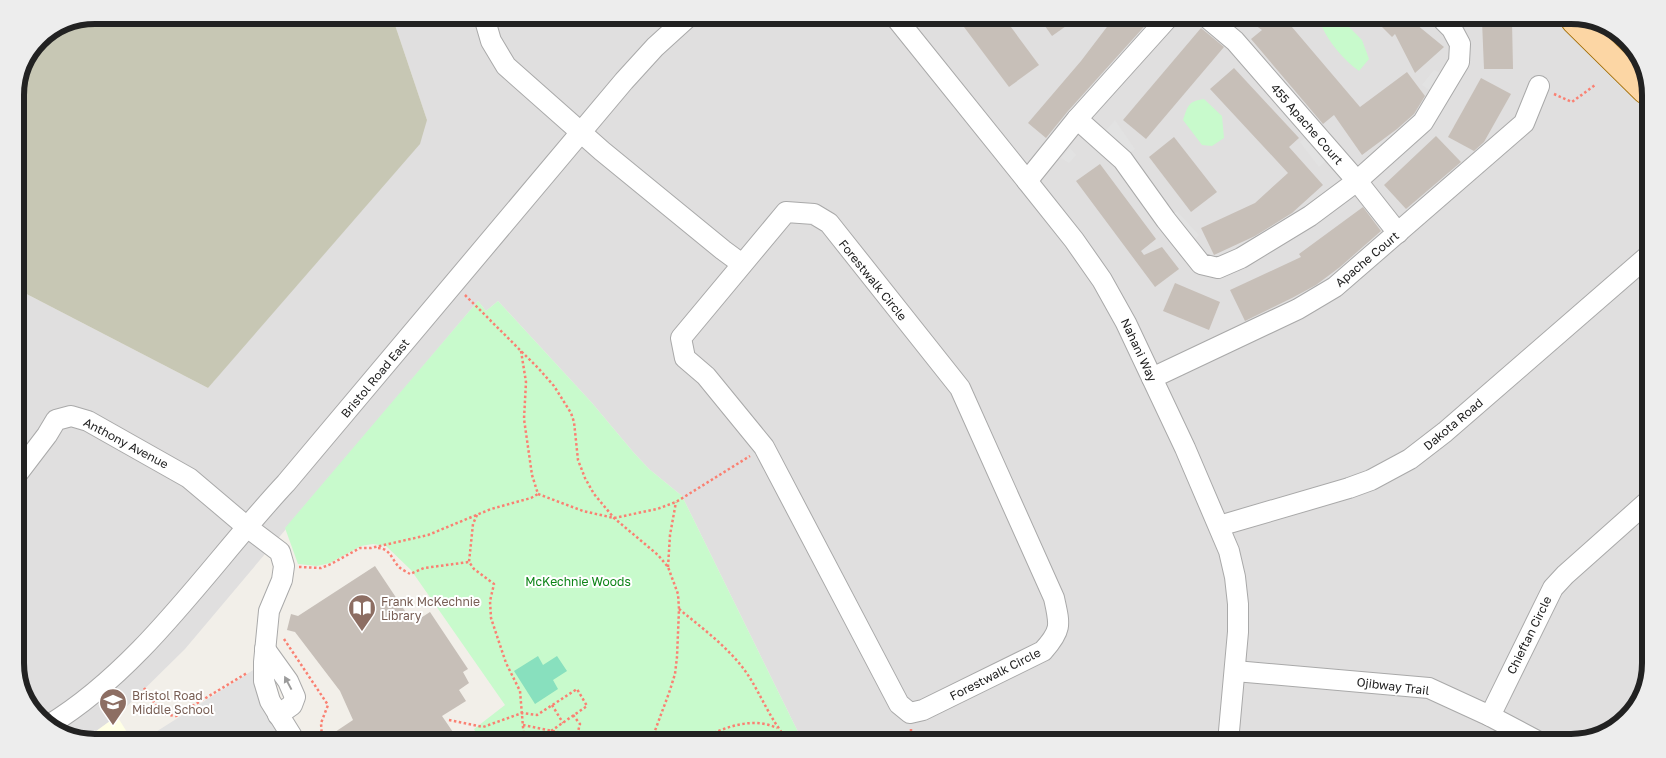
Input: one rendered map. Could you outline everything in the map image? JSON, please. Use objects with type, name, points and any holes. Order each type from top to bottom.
[{"type":"main road","points":[[1577,24],[1642,91]]},
{"type":"street","points":[[486,24],[491,41],[506,66],[581,133],[742,264]]},
{"type":"street","name":"Bristol Road East","points":[[55,722],[118,671],[151,638],[286,483],[635,68],[680,24]]},
{"type":"street","name":"Nahani Way","points":[[901,24],[1074,240],[1102,280],[1126,322],[1152,378],[1229,550],[1238,604],[1238,632],[1229,734]]},
{"type":"street","points":[[1027,180],[1077,119],[1162,24]]},
{"type":"street","name":"455 Apache Court","points":[[1215,24],[1235,41],[1357,180],[1398,233]]},
{"type":"street","points":[[1077,119],[1123,160],[1166,220],[1201,264],[1218,268],[1241,258],[1310,216],[1357,180],[1423,122],[1459,62],[1460,44],[1448,24]]},
{"type":"street","name":"Apache Court","points":[[1152,378],[1312,301],[1334,287],[1524,124],[1539,86]]},
{"type":"street","name":"Forestwalk Circle","points":[[786,212],[814,214],[828,223],[960,388],[1054,598],[1059,619],[1056,636],[1043,651],[923,710],[910,713],[898,704],[764,447],[706,376],[685,358],[681,338],[742,264],[786,212]]},
{"type":"street","name":"Dakota Road","points":[[1219,526],[1349,488],[1371,480],[1410,459],[1445,432],[1642,262]]},
{"type":"street","name":"Anthony Avenue","points":[[24,465],[47,436],[56,420],[71,416],[88,420],[189,478],[280,552],[284,566],[282,580],[269,611],[264,655]]},
{"type":"street","name":"Chieftan Circle","points":[[1490,716],[1553,588],[1642,506]]},
{"type":"street","points":[[264,655],[288,681],[295,697],[292,705],[278,715],[290,734]]},
{"type":"street","name":"Ojibway Trail","points":[[1235,671],[1429,688],[1524,734]]},
{"type":"path","points":[[1539,86],[1572,102],[1595,85]]},
{"type":"path","points":[[454,284],[554,386],[569,408],[574,422],[578,460],[585,478],[600,502],[614,518],[668,567],[678,594],[678,657],[675,674],[652,734]]},
{"type":"path","points":[[521,351],[526,382],[524,419],[532,475],[538,494]]},
{"type":"path","points":[[538,494],[583,511],[614,518],[657,509],[676,502],[764,447]]},
{"type":"path","points":[[371,548],[428,535],[491,509],[531,498],[538,494]]},
{"type":"path","points":[[668,567],[670,535],[676,502]]},
{"type":"path","points":[[478,514],[473,524],[469,562],[494,584],[490,601],[491,618],[506,663],[520,691],[524,734]]},
{"type":"path","points":[[293,567],[322,568],[360,548],[383,548],[394,558],[399,567],[410,574],[424,568],[469,562]]},
{"type":"path","points":[[679,608],[723,646],[739,663],[783,734]]},
{"type":"path","points":[[283,637],[328,705],[322,723],[322,734]]},
{"type":"path","points":[[144,688],[162,714],[176,716],[264,655]]},
{"type":"path","points":[[449,720],[482,727],[522,713],[537,716],[576,688],[587,706],[550,731],[548,734]]},
{"type":"path","points":[[552,705],[563,723]]},
{"type":"path","points":[[573,716],[580,724],[577,734]]},
{"type":"path","points":[[712,734],[745,723],[768,724],[778,728]]},
{"type":"path","points":[[523,725],[566,734]]},
{"type":"shaded area","points":[[395,24],[1571,24],[1585,25],[1607,33],[1633,59],[1640,76],[1642,90],[1642,663],[1641,677],[1633,699],[1611,722],[1598,729],[1580,734],[799,734],[682,496],[649,469],[592,403],[498,301],[486,311],[478,301],[185,649],[117,716],[92,734],[68,729],[55,722],[41,710],[31,695],[24,668],[24,293],[208,388],[427,120]]},
{"type":"shaded area","points":[[395,24],[427,120],[420,144],[208,388],[24,293],[24,90],[29,68],[36,55],[55,36],[81,25]]},
{"type":"shaded area","points":[[1434,70],[1442,74],[1429,90],[1422,85]]},
{"type":"shaded area","points":[[1115,120],[1135,149],[1123,160],[1102,134]]},
{"type":"shaded area","points":[[1305,138],[1326,161],[1319,167],[1300,142]]},
{"type":"shaded area","points":[[1070,148],[1076,155],[1069,163],[1061,158]]},
{"type":"shaded area","points":[[1177,211],[1199,235],[1187,247],[1166,220]]},
{"type":"shaded area","points":[[266,662],[272,685],[301,734],[153,734]]},
{"type":"shaded area","name":"Bristol Road Middle School","points":[[117,716],[128,734],[95,734],[92,734]]},
{"type":"green space","points":[[1326,24],[1346,24],[1362,40],[1369,59],[1359,71],[1338,51],[1322,27]]},
{"type":"green space","points":[[1204,99],[1222,116],[1224,138],[1212,146],[1202,145],[1183,120],[1189,105]]},
{"type":"green space","name":"McKechnie Woods","points":[[478,301],[486,311],[498,301],[592,403],[649,469],[682,496],[799,734],[476,734],[474,729],[505,705],[411,570],[386,546],[373,544],[361,546],[330,563],[317,566],[298,564],[285,528]]},
{"type":"green space","points":[[538,656],[543,665],[557,656],[567,671],[553,680],[558,689],[535,704],[514,671]]},
{"type":"building","points":[[962,24],[1009,24],[1039,65],[1009,87]]},
{"type":"building","points":[[1044,24],[1069,24],[1052,36]]},
{"type":"building","points":[[1109,24],[1146,24],[1046,138],[1028,123],[1081,61]]},
{"type":"building","points":[[1254,24],[1289,24],[1360,107],[1407,72],[1425,96],[1414,114],[1362,155],[1334,115],[1323,124],[1251,39],[1262,30]]},
{"type":"building","points":[[1379,24],[1416,24],[1444,47],[1415,73],[1395,34],[1392,37]]},
{"type":"building","points":[[1482,24],[1512,24],[1513,69],[1484,69]]},
{"type":"building","points":[[1201,28],[1224,47],[1146,139],[1123,120]]},
{"type":"building","points":[[1234,68],[1299,138],[1289,147],[1323,185],[1292,213],[1255,236],[1214,255],[1201,228],[1255,203],[1288,173],[1210,89]]},
{"type":"building","points":[[1481,78],[1511,94],[1484,142],[1474,151],[1448,137]]},
{"type":"building","points":[[1436,136],[1461,162],[1406,209],[1384,185]]},
{"type":"building","points":[[1174,137],[1217,192],[1191,212],[1149,157]]},
{"type":"building","points":[[1100,164],[1156,239],[1141,251],[1144,255],[1162,247],[1179,269],[1155,287],[1076,181]]},
{"type":"building","points":[[1363,207],[1381,231],[1316,285],[1245,321],[1230,290],[1301,257],[1299,254]]},
{"type":"building","points":[[1175,283],[1220,302],[1209,330],[1163,311]]},
{"type":"building","points":[[375,566],[413,623],[430,612],[468,669],[463,672],[469,683],[459,690],[466,701],[442,716],[454,734],[332,734],[353,720],[340,691],[295,632],[287,630],[291,614],[298,616]]},
{"type":"place","name":"Frank McKechnie Library","points":[[362,632]]},
{"type":"place","name":"Bristol Road Middle School","points":[[113,726]]}]
